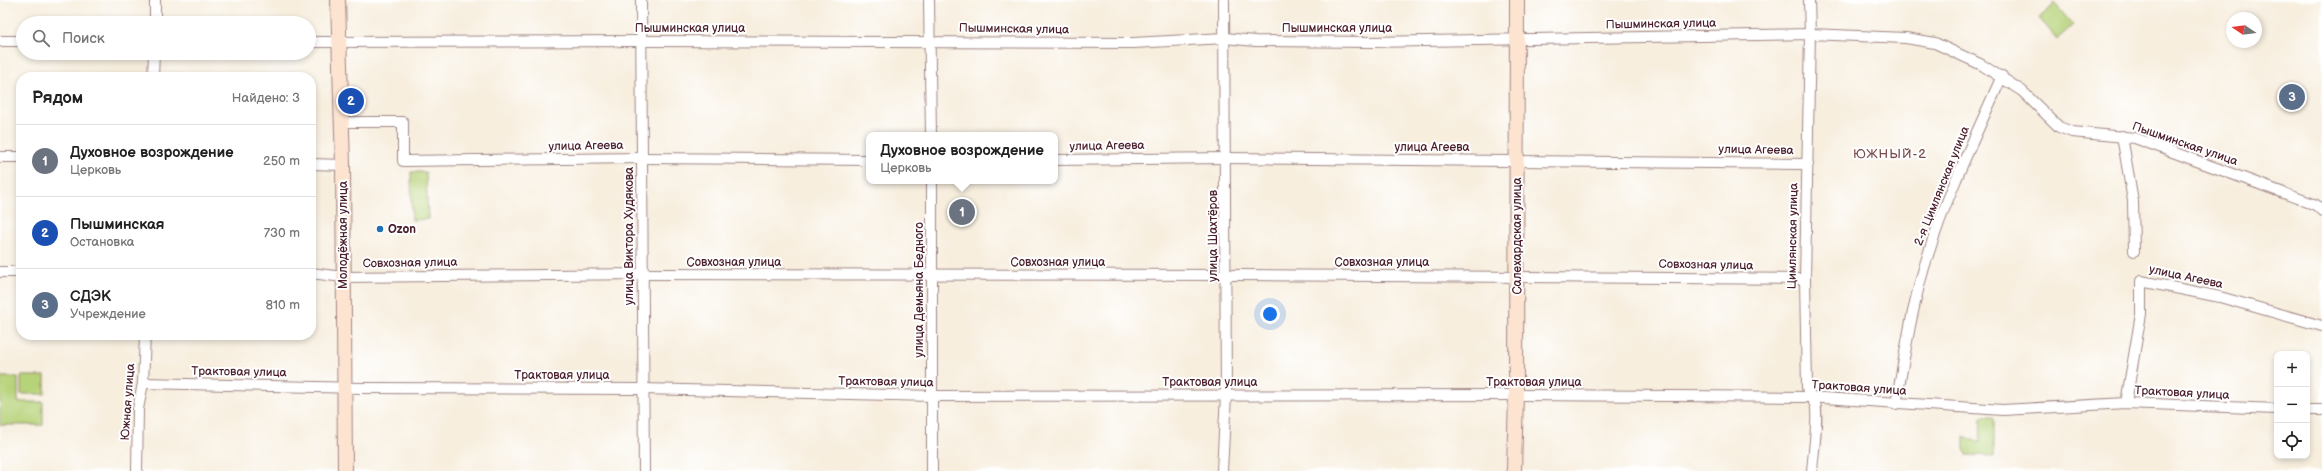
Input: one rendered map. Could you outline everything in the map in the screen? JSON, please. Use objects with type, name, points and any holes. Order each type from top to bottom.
[{"type":"street","points":[[154,16],[155,0]]},
{"type":"street","name":"Молодёжная улица","points":[[338,0],[338,42],[342,122],[343,387],[345,471]]},
{"type":"street","name":"улица Виктора Худякова","points":[[641,0],[642,389],[644,471]]},
{"type":"street","points":[[929,0],[931,132]]},
{"type":"street","name":"улица Шахтёров","points":[[1222,471],[1226,395],[1224,0]]},
{"type":"street","name":"Салехардская улица","points":[[1514,471],[1516,395],[1517,0]]},
{"type":"street","name":"Цимлянская улица","points":[[1809,0],[1810,34],[1805,279],[1806,374],[1809,397],[1815,404],[1816,415],[1812,471]]},
{"type":"street","name":"Пышминская улица","points":[[316,42],[641,41],[1133,43],[1224,38],[1255,41],[1349,42],[1810,34],[1920,40],[1952,50],[2002,76],[2022,91],[2058,127],[2072,132],[2135,138],[2316,205],[2322,211]]},
{"type":"street","points":[[0,41],[16,41]]},
{"type":"street","points":[[153,72],[154,60]]},
{"type":"street","name":"2-я Цимлянская улица","points":[[1896,404],[1915,299],[1927,257],[1939,221],[2002,76]]},
{"type":"street","name":"улица Агеева","points":[[342,122],[403,122],[403,161],[642,158],[866,160]]},
{"type":"street","points":[[2122,136],[2134,201],[2134,251]]},
{"type":"street","points":[[0,157],[16,157]]},
{"type":"street","name":"улица Агеева","points":[[1058,160],[1226,158],[1808,164]]},
{"type":"street","points":[[316,164],[342,165]]},
{"type":"street","name":"улица Демьяна Бедного","points":[[932,184],[932,471]]},
{"type":"street","points":[[0,272],[16,272]]},
{"type":"street","name":"Совхозная улица","points":[[316,274],[343,277],[642,274],[932,276],[1516,276],[1805,279]]},
{"type":"street","name":"улица Агеева","points":[[2126,403],[2141,314],[2141,281],[2220,297],[2322,326]]},
{"type":"street","name":"Южная улица","points":[[138,471],[138,409],[143,382],[145,340]]},
{"type":"street","name":"Трактовая улица","points":[[143,382],[343,387],[642,389],[933,396],[1516,395],[1809,397],[2003,410],[2126,403],[2274,409]]},
{"type":"street","points":[[2310,410],[2322,410]]},
{"type":"green space","points":[[2055,4],[2073,25],[2057,39],[2039,18]]},
{"type":"green space","points":[[411,172],[426,172],[428,219],[412,220]]},
{"type":"green space","points":[[21,376],[45,376],[45,394],[21,394]]},
{"type":"green space","points":[[0,377],[18,377],[18,402],[43,402],[43,425],[0,425]]},
{"type":"green space","points":[[1981,417],[1994,417],[1994,456],[1967,455],[1964,449],[1964,436],[1980,443]]},
{"type":"place","name":"СДЭК","points":[[2292,97]]},
{"type":"place","name":"Пышминская","points":[[351,101]]},
{"type":"place","name":"Духовное возрождение","points":[[962,212]]},
{"type":"place","name":"Ozon","points":[[380,229]]},
{"type":"district","name":"ЮЖНЫЙ-2","points":[[1890,154]]}]
